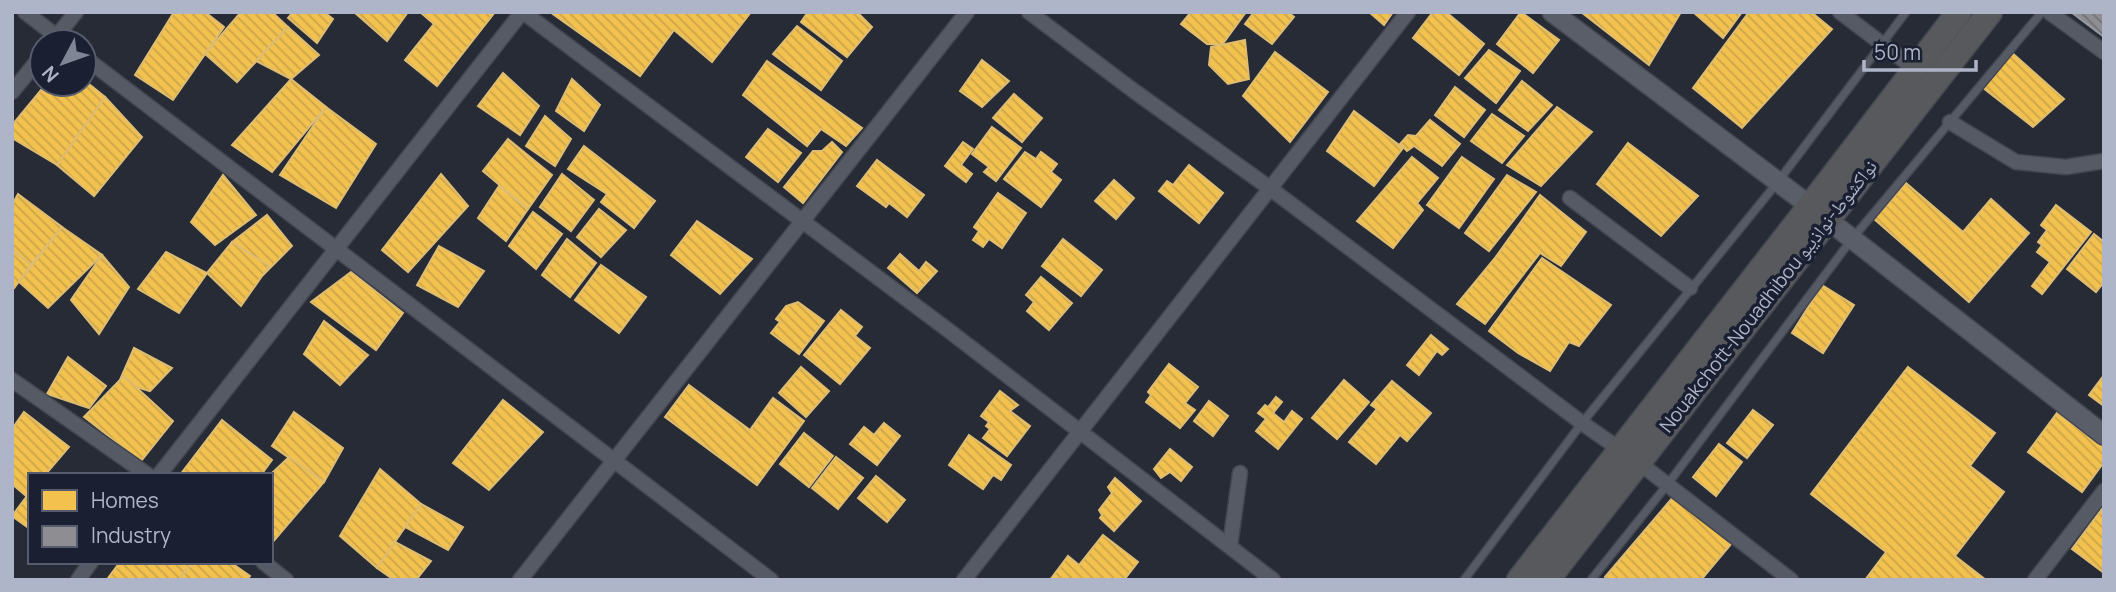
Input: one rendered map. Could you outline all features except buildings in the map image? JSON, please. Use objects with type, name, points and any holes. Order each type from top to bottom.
[{"type":"highway","name":"Nouakchott-Nouadhibou نواكشوط-نواذيبو","points":[[1819,213],[1915,69],[1959,12]]},
{"type":"highway","name":"Nouakchott-Nouadhibou نواكشوط-نواذيبو","points":[[1519,580],[1629,456],[1819,213],[1990,12]]},
{"type":"highway","name":"Nouakchott-Nouadhibou نواكشوط-نواذيبو","points":[[1546,580],[1629,456]]},
{"type":"street","points":[[25,12],[44,28]]},
{"type":"street","points":[[66,28],[76,12]]},
{"type":"street","points":[[161,473],[523,12],[1080,430],[1273,580]]},
{"type":"street","points":[[520,580],[967,12]]},
{"type":"street","points":[[1029,12],[1133,91],[1271,189],[1791,580]]},
{"type":"street","points":[[964,580],[1408,12]]},
{"type":"street","points":[[1552,12],[1819,213],[2104,435]]},
{"type":"street","points":[[1840,12],[1915,69]]},
{"type":"street","points":[[2049,12],[2104,52]]},
{"type":"street","points":[[98,68],[771,580]]},
{"type":"street","points":[[12,92],[28,72]]},
{"type":"street","points":[[1950,122],[2016,162],[2066,167],[2104,161]]},
{"type":"street","points":[[1570,198],[1689,288]]},
{"type":"street","points":[[12,380],[145,473]]},
{"type":"street","points":[[1230,546],[1240,473]]},
{"type":"street","points":[[2035,580],[2104,491]]},
{"type":"street","points":[[78,580],[90,564]]},
{"type":"street","points":[[266,564],[286,580]]},
{"type":"lane","points":[[1464,580],[1582,423],[1777,183],[1906,12]]},
{"type":"lane","points":[[1591,580],[1667,485],[1852,239],[2042,12]]}]
